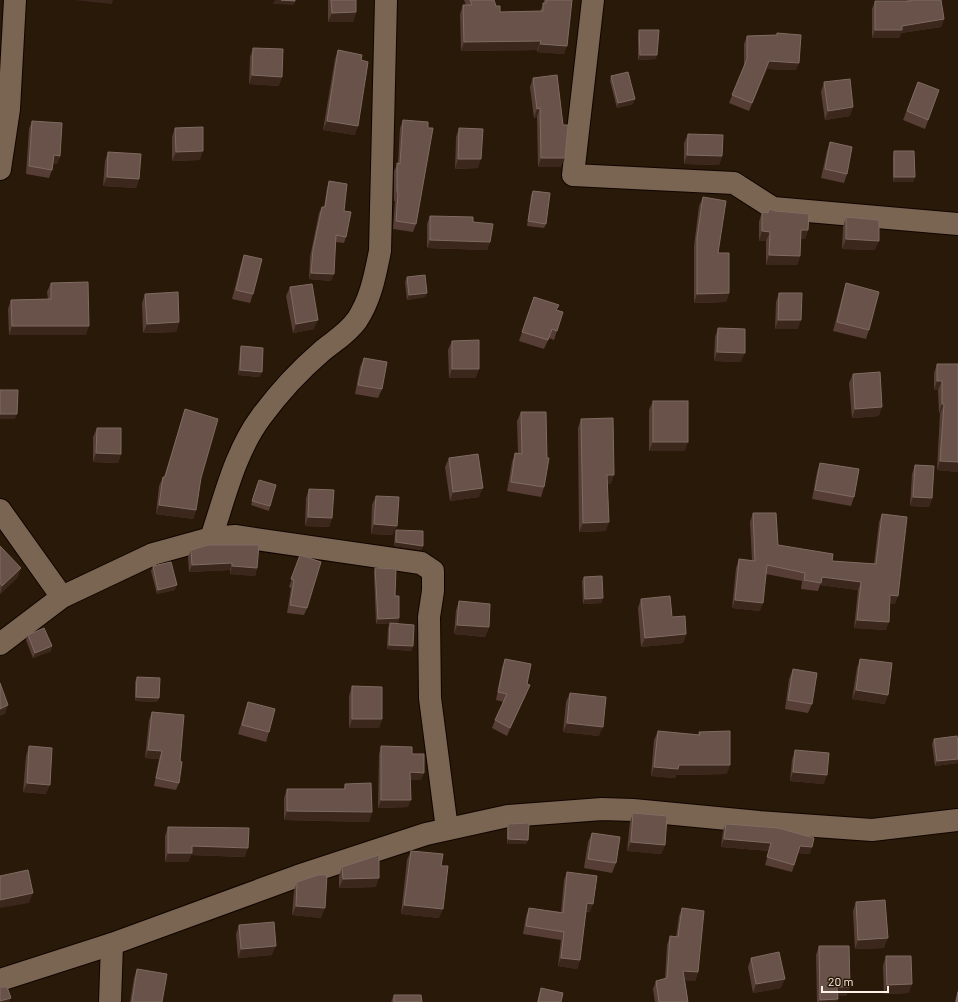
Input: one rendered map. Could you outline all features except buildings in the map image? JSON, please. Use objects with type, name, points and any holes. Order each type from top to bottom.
[{"type":"street","points":[[0,169],[9,108],[15,0]]},
{"type":"street","points":[[212,538],[240,455],[261,417],[321,352],[346,334],[368,300],[374,282],[380,251],[386,0]]},
{"type":"street","points":[[593,0],[573,175],[734,183],[773,208],[958,224]]},
{"type":"street","points":[[0,510],[62,597]]},
{"type":"street","points":[[0,644],[62,597],[153,554],[212,538],[235,536],[421,563],[433,571],[433,591],[430,617],[430,698],[447,829]]},
{"type":"street","points":[[0,980],[112,944],[298,876],[426,834],[508,816],[602,809],[872,830],[958,820]]},
{"type":"street","points":[[110,1002],[112,944]]}]
